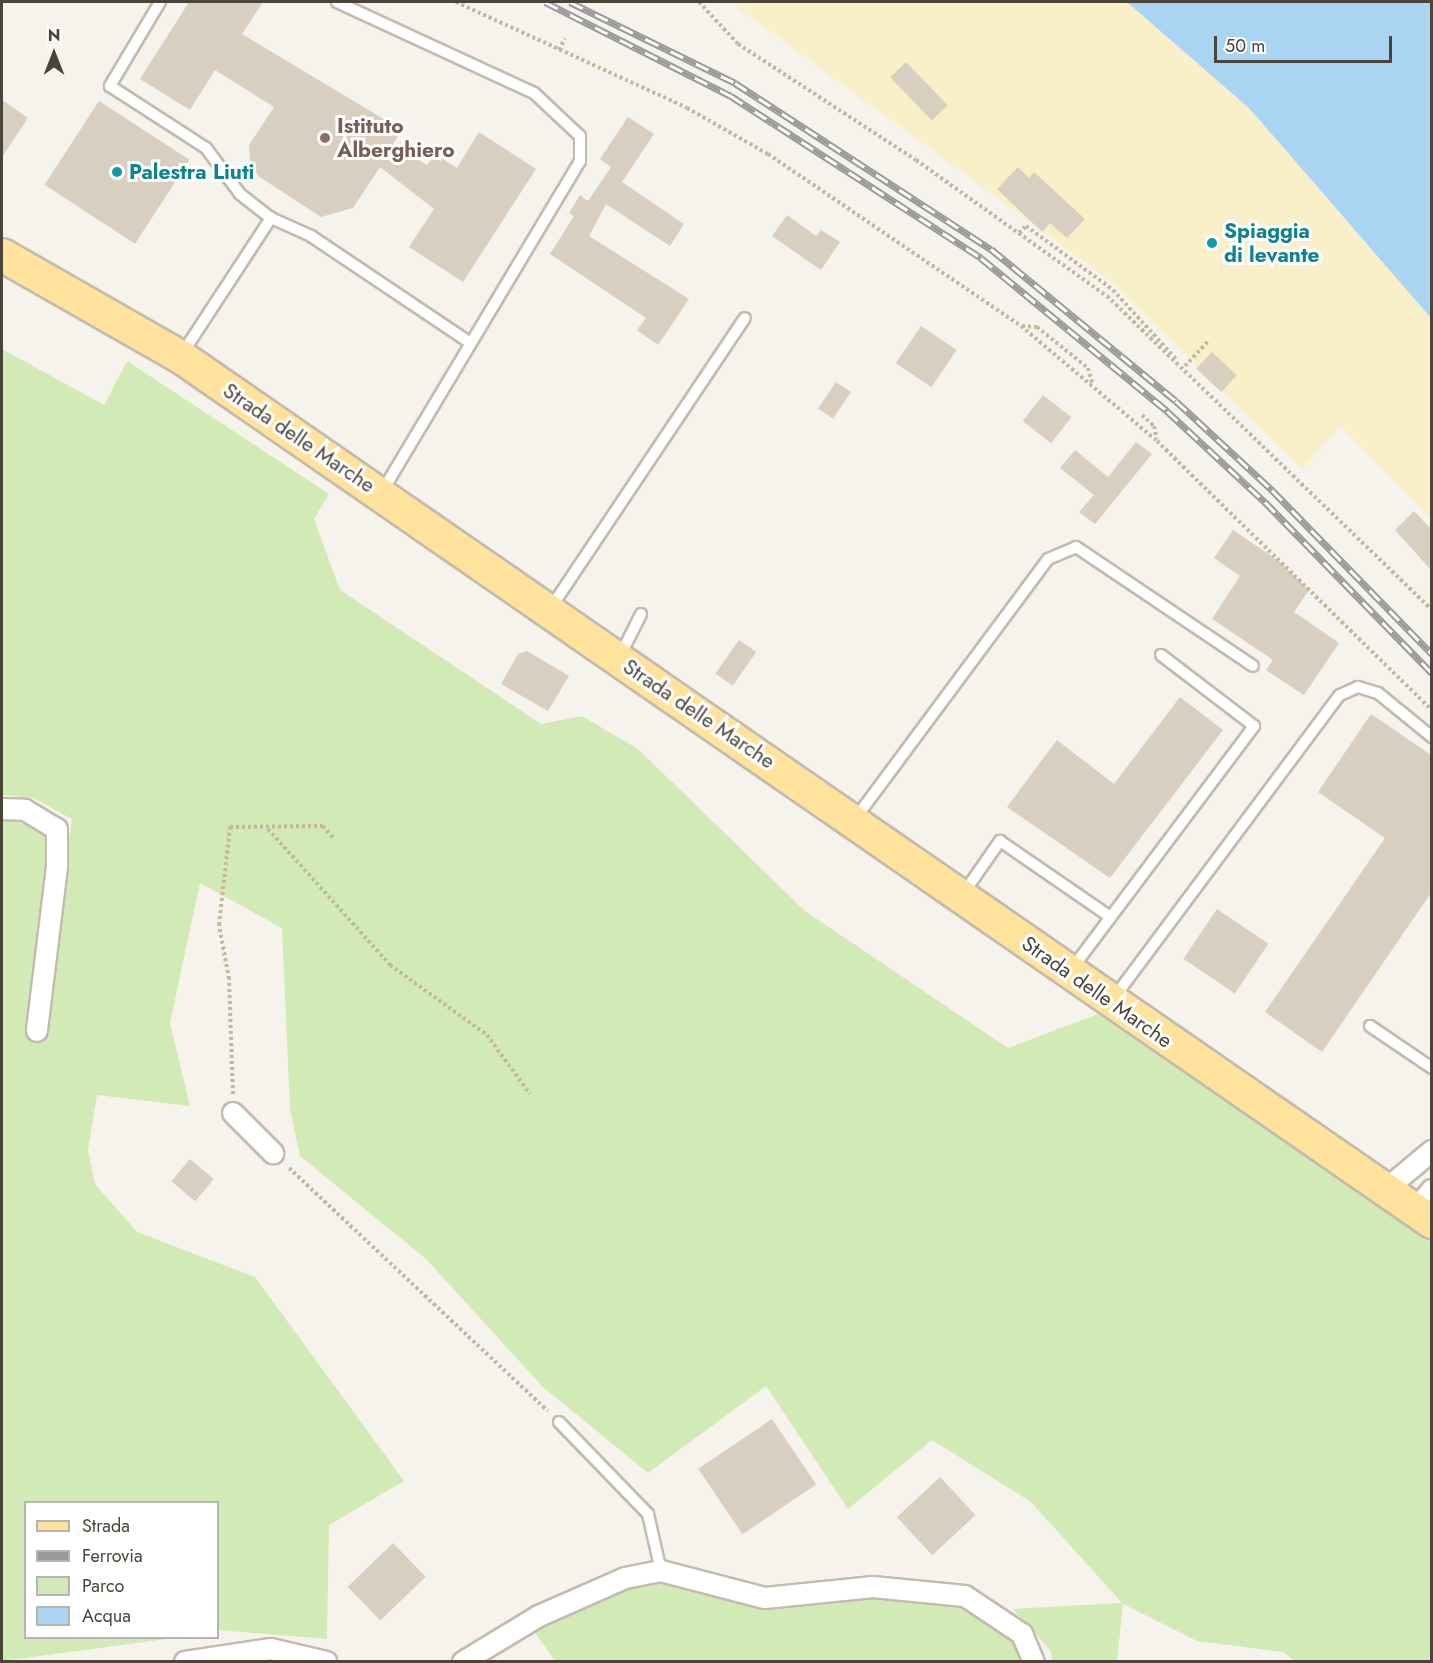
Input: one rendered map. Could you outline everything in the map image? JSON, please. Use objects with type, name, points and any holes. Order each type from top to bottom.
[{"type":"main road","name":"Strada delle Marche","points":[[2,255],[181,357],[618,659],[855,819],[960,898],[1385,1190],[1426,1207]]},
{"type":"street","points":[[2,809],[25,810],[57,829],[57,867],[37,1031]]},
{"type":"street","points":[[233,1113],[273,1153]]},
{"type":"street","points":[[1385,1190],[1431,1151]]},
{"type":"street","points":[[463,1662],[539,1616],[625,1578],[661,1570],[765,1598],[873,1587],[965,1596],[1022,1634],[1034,1662]]},
{"type":"street","points":[[185,1662],[271,1649],[327,1662]]},
{"type":"lane","points":[[160,2],[110,86],[206,147],[240,194],[271,218],[311,236],[469,342]]},
{"type":"lane","points":[[337,2],[534,93],[580,136],[580,161],[469,342],[381,494]]},
{"type":"lane","points":[[181,357],[271,218]]},
{"type":"lane","points":[[550,610],[745,318]]},
{"type":"lane","points":[[855,819],[1048,559],[1076,547],[1252,666]]},
{"type":"lane","points":[[618,659],[641,614]]},
{"type":"lane","points":[[1069,973],[1109,916],[1254,726],[1161,655]]},
{"type":"lane","points":[[1111,1002],[1340,695],[1358,687],[1378,693],[1431,737]]},
{"type":"lane","points":[[960,898],[1000,841],[1109,916]]},
{"type":"lane","points":[[1370,1026],[1431,1068]]},
{"type":"lane","points":[[559,1422],[648,1514],[661,1570]]},
{"type":"path","points":[[456,2],[687,108],[768,154],[1021,326],[1157,441],[1431,710]]},
{"type":"path","points":[[699,2],[738,44],[1019,233],[1107,296],[1178,362],[1431,610]]},
{"type":"path","points":[[559,50],[565,38]]},
{"type":"path","points":[[1019,233],[1026,226],[1113,290],[1178,362]]},
{"type":"path","points":[[1021,326],[1037,327],[1064,348],[1088,368],[1092,384]]},
{"type":"path","points":[[1185,366],[1207,342]]},
{"type":"path","points":[[1142,416],[1154,426],[1157,441]]},
{"type":"path","points":[[233,1113],[220,888],[230,827],[323,826],[333,838]]},
{"type":"path","points":[[267,828],[390,965],[487,1035],[530,1094]]},
{"type":"path","points":[[273,1153],[559,1422]]},
{"type":"green space","points":[[2,349],[104,405],[127,361],[329,494],[314,519],[340,590],[541,724],[582,716],[638,749],[805,911],[1008,1048],[1098,1014],[1431,1242],[1431,1661],[1295,1661],[1283,1652],[1197,1641],[1123,1604],[1117,1661],[1052,1661],[1051,1651],[1013,1609],[1122,1603],[1031,1502],[932,1440],[848,1509],[766,1386],[648,1473],[543,1387],[426,1259],[300,1156],[290,1109],[282,928],[200,883],[170,1023],[190,1106],[97,1095],[88,1150],[95,1184],[137,1232],[255,1277],[404,1481],[329,1525],[327,1639],[219,1630],[219,1501],[24,1501],[24,1639],[167,1639],[2,1661],[2,816],[48,834],[70,834],[72,819],[33,798],[2,795]]},
{"type":"green space","points":[[674,1578],[738,1602],[772,1607],[847,1595],[941,1599],[997,1618],[1024,1648],[1026,1661],[555,1661],[534,1631],[633,1584]]},
{"type":"sand","name":"Spiaggia di levante","points":[[730,2],[1127,2],[1250,109],[1431,318],[1431,518],[1341,426],[1302,469],[1108,279]]},
{"type":"water","points":[[1127,2],[1431,2],[1431,318],[1250,109]]},
{"type":"building","name":"Istituto Alberghiero","points":[[189,2],[263,2],[242,34],[402,130],[393,144],[427,165],[435,154],[457,168],[479,132],[536,169],[463,282],[409,247],[434,209],[380,167],[353,208],[321,217],[258,176],[250,160],[249,145],[274,107],[215,70],[190,110],[140,79]]},
{"type":"building","points":[[906,62],[948,105],[932,120],[890,77]]},
{"type":"building","points":[[2,100],[28,118],[2,157]]},
{"type":"building","name":"Palestra Liuti","points":[[99,101],[190,160],[135,244],[45,185]]},
{"type":"building","points":[[628,117],[654,134],[622,182],[684,224],[670,246],[606,204],[589,236],[689,299],[658,345],[637,330],[646,318],[550,254],[574,216],[569,213],[580,195],[588,201],[611,167],[600,159]]},
{"type":"building","points":[[1018,167],[1029,178],[1034,172],[1085,219],[1067,238],[1050,223],[1042,232],[997,189]]},
{"type":"building","points":[[787,215],[816,236],[821,230],[840,242],[821,270],[772,236]]},
{"type":"building","points":[[921,326],[957,350],[931,387],[896,363]]},
{"type":"building","points":[[1212,352],[1237,375],[1221,392],[1196,369]]},
{"type":"building","points":[[836,382],[851,392],[833,419],[818,409]]},
{"type":"building","points":[[1043,395],[1071,417],[1051,443],[1023,421]]},
{"type":"building","points":[[1136,442],[1152,454],[1095,524],[1079,512],[1094,495],[1060,468],[1075,450],[1108,477]]},
{"type":"building","points":[[1414,511],[1431,529],[1431,570],[1395,530]]},
{"type":"building","points":[[1233,530],[1279,561],[1309,590],[1294,612],[1339,643],[1304,695],[1266,670],[1273,660],[1212,619],[1240,576],[1214,558]]},
{"type":"building","points":[[739,640],[756,652],[733,686],[715,674]]},
{"type":"building","points":[[527,651],[569,676],[548,711],[501,684],[518,654]]},
{"type":"building","points":[[1180,697],[1223,730],[1110,878],[1007,807],[1057,740],[1114,784]]},
{"type":"building","points":[[1371,714],[1431,755],[1431,893],[1322,1052],[1265,1012],[1385,838],[1318,792]]},
{"type":"building","points":[[1217,909],[1268,944],[1235,993],[1183,959]]},
{"type":"building","points":[[190,1159],[214,1179],[195,1201],[171,1181]]},
{"type":"building","points":[[772,1419],[816,1484],[742,1534],[698,1469]]},
{"type":"building","points":[[940,1477],[975,1515],[932,1555],[897,1517]]},
{"type":"building","points":[[393,1543],[426,1577],[380,1621],[348,1587]]},
{"type":"railway","points":[[545,2],[731,96],[981,258],[1167,411],[1265,502],[1432,673]]},
{"type":"railway","points":[[570,2],[735,83],[991,249],[1176,401],[1272,490],[1432,654]]},
{"type":"place","name":"Istituto Alberghiero","points":[[325,138]]},
{"type":"place","name":"Palestra Liuti","points":[[117,172]]},
{"type":"place","name":"Spiaggia di levante","points":[[1212,243]]}]
